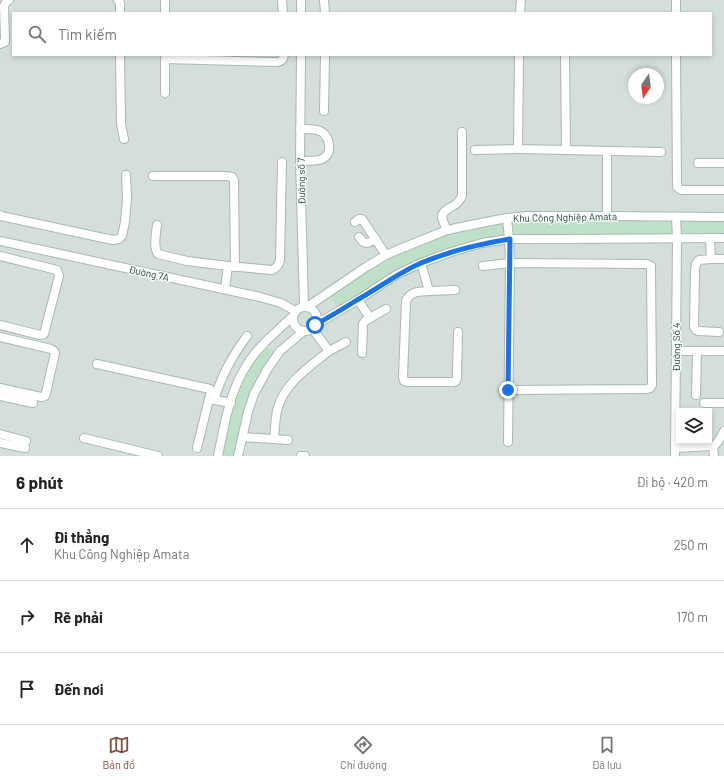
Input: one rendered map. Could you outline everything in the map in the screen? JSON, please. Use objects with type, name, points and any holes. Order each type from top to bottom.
[{"type":"street","points":[[0,44],[4,42],[5,38],[4,6],[9,0]]},
{"type":"street","points":[[118,0],[120,3],[120,12]]},
{"type":"street","points":[[165,0],[165,12]]},
{"type":"street","points":[[282,0],[283,12]]},
{"type":"street","points":[[301,12],[302,0]]},
{"type":"street","points":[[324,0],[325,12]]},
{"type":"street","points":[[520,12],[521,0]]},
{"type":"street","points":[[676,0],[676,12]]},
{"type":"street","points":[[120,56],[121,124],[124,139]]},
{"type":"street","points":[[165,93],[165,57],[277,62],[281,61],[284,56]]},
{"type":"street","name":"Đường số 7","points":[[301,56],[300,161],[306,307]]},
{"type":"street","points":[[324,111],[325,56]]},
{"type":"street","points":[[518,149],[519,56]]},
{"type":"street","points":[[565,56],[566,150]]},
{"type":"street","points":[[676,56],[677,187],[682,190],[724,190]]},
{"type":"street","points":[[300,129],[317,130],[323,133],[327,137],[329,149],[326,156],[322,159],[300,161]]},
{"type":"street","points":[[447,230],[442,214],[445,210],[456,204],[462,196],[462,132]]},
{"type":"street","points":[[475,150],[518,149],[661,152]]},
{"type":"street","points":[[606,151],[607,216]]},
{"type":"street","points":[[157,225],[155,247],[158,254],[186,261],[231,267],[272,270],[276,268],[279,265],[280,260],[282,162]]},
{"type":"street","points":[[698,163],[724,163]]},
{"type":"street","points":[[0,215],[113,240],[119,240],[122,236],[125,222],[127,199],[126,175]]},
{"type":"street","points":[[153,176],[226,176],[232,177],[234,180],[231,267],[225,289]]},
{"type":"street","name":"Khu Công Nghiệp Amata","points":[[306,307],[386,255],[447,230],[507,218],[527,216],[724,217]]},
{"type":"street","name":"Đường Số 4","points":[[675,452],[676,217]]},
{"type":"street","points":[[507,218],[510,239],[508,442]]},
{"type":"street","points":[[355,222],[362,219],[386,255]]},
{"type":"street","points":[[359,237],[362,242],[365,243],[376,239]]},
{"type":"street","points":[[710,238],[711,259]]},
{"type":"street","name":"Khu Công Nghiệp Amata","points":[[238,456],[248,412],[254,394],[267,370],[280,351],[311,328],[396,275],[421,263],[482,243],[510,239],[724,238]]},
{"type":"street","name":"Đường 7A","points":[[0,241],[260,297],[281,303],[294,314]]},
{"type":"street","points":[[0,256],[57,270],[59,276],[44,334],[40,335],[0,325]]},
{"type":"street","points":[[719,332],[698,331],[694,327],[694,270],[699,260],[724,259]]},
{"type":"street","points":[[421,263],[429,291]]},
{"type":"street","points":[[483,266],[510,263],[647,264],[651,266],[652,385],[650,388],[508,390]]},
{"type":"street","points":[[455,290],[412,293],[408,296],[406,301],[404,381],[456,381],[458,378],[458,332]]},
{"type":"street","points":[[358,300],[370,318]]},
{"type":"street","points":[[218,456],[231,403],[237,384],[245,368],[268,340],[294,314],[297,309],[306,307],[311,308],[316,314],[317,320],[311,328],[300,330],[294,326],[292,321],[294,314]]},
{"type":"street","points":[[362,353],[363,324],[365,321],[386,309]]},
{"type":"street","points":[[311,328],[329,351]]},
{"type":"street","points":[[197,448],[212,400],[220,381],[230,360],[247,336]]},
{"type":"street","points":[[0,337],[52,349],[55,353],[45,396],[41,397],[0,388]]},
{"type":"street","points":[[274,439],[277,412],[285,393],[291,384],[311,365],[329,351],[346,342]]},
{"type":"street","points":[[676,351],[724,351]]},
{"type":"street","points":[[696,395],[697,351]]},
{"type":"street","points":[[97,364],[210,390],[212,400]]},
{"type":"street","points":[[0,396],[32,403]]},
{"type":"street","points":[[212,400],[231,403]]},
{"type":"street","points":[[704,403],[724,403]]},
{"type":"street","points":[[675,452],[716,445],[724,431]]},
{"type":"street","points":[[0,434],[25,445],[0,443]]},
{"type":"street","points":[[242,437],[288,440]]},
{"type":"street","points":[[84,438],[158,456]]},
{"type":"street","points":[[713,446],[714,456]]},
{"type":"shaded area","points":[[0,0],[724,0],[724,456],[0,456]]},
{"type":"green space","points":[[674,220],[675,235],[511,235],[509,221]]},
{"type":"green space","points":[[678,220],[724,220],[724,235],[679,235]]},
{"type":"green space","points":[[505,222],[507,236],[449,249],[338,308],[330,295],[388,257],[448,233]]},
{"type":"green space","points":[[264,348],[273,349],[276,352],[238,437],[234,456],[221,456],[231,412],[238,390],[247,370]]},
{"type":"route","points":[[315,325],[358,300],[396,275],[421,263],[482,243],[510,239],[508,390]]}]
